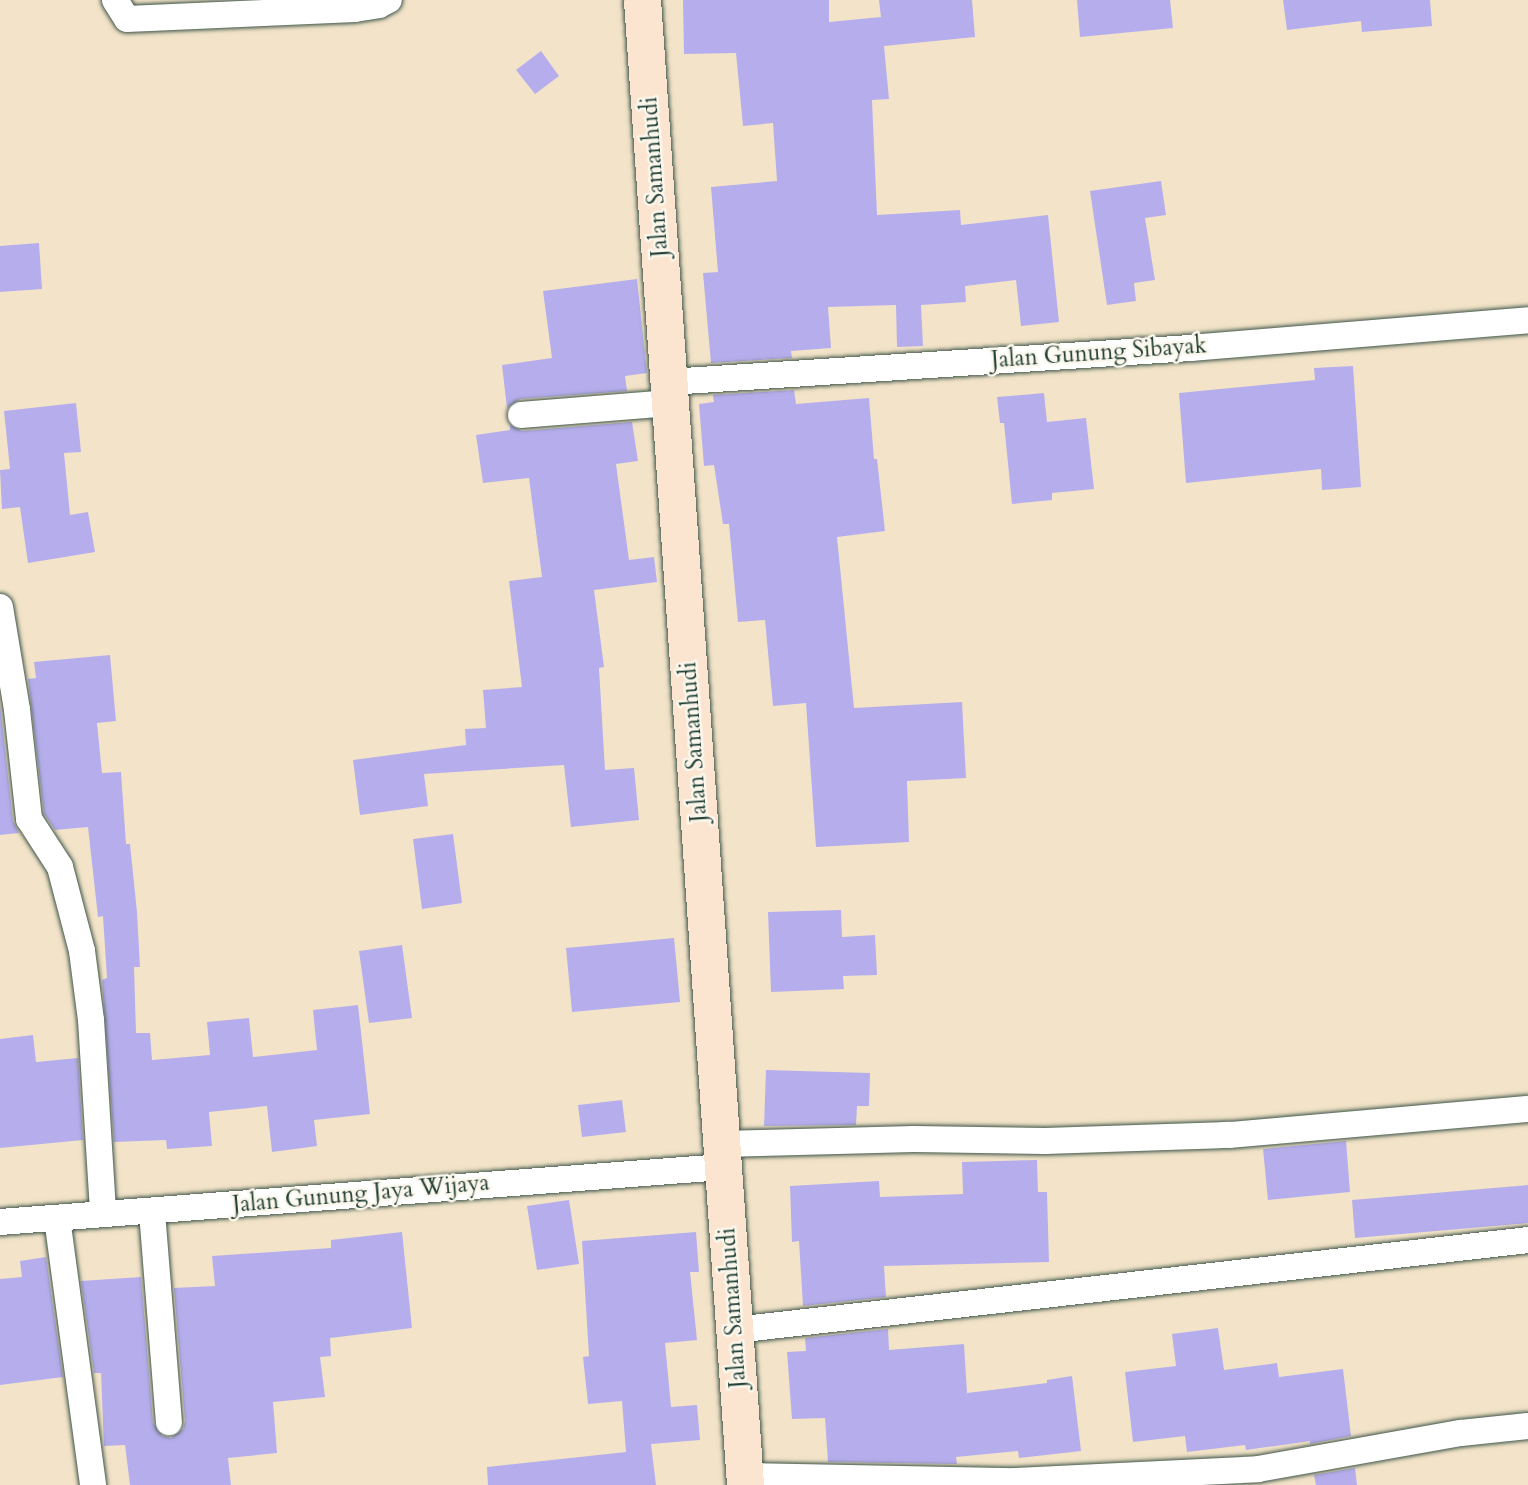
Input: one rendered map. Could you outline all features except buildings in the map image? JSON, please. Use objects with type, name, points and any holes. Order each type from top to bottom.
[{"type":"street","points":[[115,0],[127,19],[355,9],[388,0]]},
{"type":"street","name":"Jalan Samanhudi","points":[[642,0],[745,1480]]},
{"type":"street","name":"Jalan Gunung Sibayak","points":[[521,415],[670,392],[1528,320]]},
{"type":"street","points":[[0,607],[17,710],[29,820],[60,867],[82,951],[91,1020],[103,1213]]},
{"type":"street","name":"Jalan Gunung Jaya Wijaya","points":[[0,1222],[103,1213],[152,1212],[460,1185],[722,1155],[914,1139],[1045,1141],[1230,1135],[1528,1110]]},
{"type":"street","points":[[152,1212],[169,1422]]},
{"type":"street","points":[[57,1218],[93,1485]]},
{"type":"street","points":[[735,1330],[1528,1240]]},
{"type":"street","points":[[745,1480],[1016,1481],[1258,1469],[1461,1433],[1528,1426]]}]
